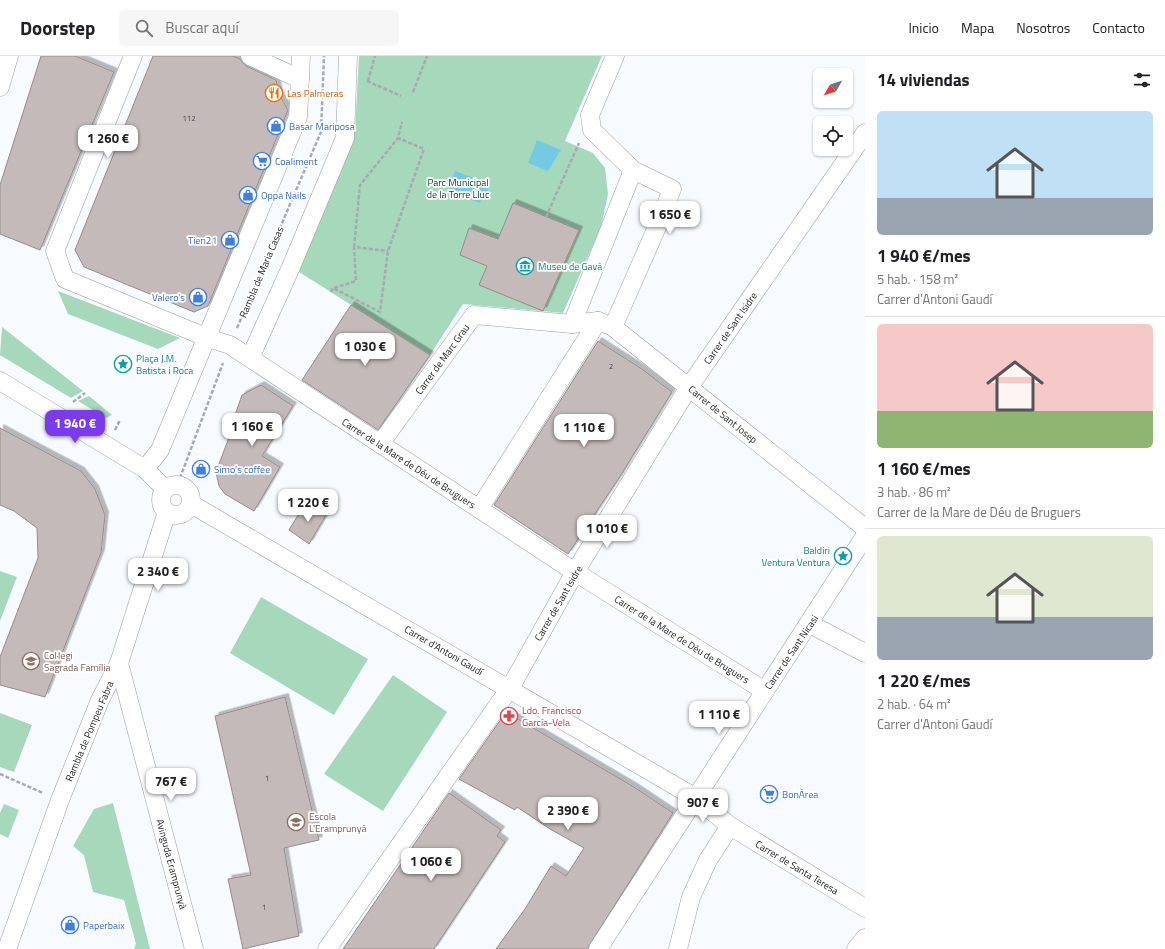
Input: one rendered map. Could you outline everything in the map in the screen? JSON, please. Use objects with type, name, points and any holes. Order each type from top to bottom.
[{"type":"street","points":[[0,87],[9,56]]},
{"type":"street","name":"Carrer de la Mare de Déu de Bruguers","points":[[133,56],[55,251],[65,279],[208,338],[230,345],[575,572],[765,691]]},
{"type":"street","points":[[250,56],[300,79]]},
{"type":"street","points":[[145,469],[160,450],[208,338],[298,117],[301,56]]},
{"type":"street","points":[[250,358],[291,267],[345,138],[348,56]]},
{"type":"street","points":[[479,509],[606,324],[661,218],[672,189],[634,170],[592,130],[590,115],[615,56]]},
{"type":"street","name":"Carrer de Sant Isidre","points":[[327,949],[510,688],[575,572],[689,387],[865,133]]},
{"type":"street","points":[[606,324],[572,324],[634,170]]},
{"type":"street","name":"Carrer de Marc Grau","points":[[380,444],[474,314],[572,324]]},
{"type":"street","name":"Carrer de Sant Josep","points":[[606,324],[689,387],[865,528]]},
{"type":"street","points":[[0,381],[172,487],[188,490],[191,498],[191,504],[188,509],[181,514],[172,515],[167,512],[161,502],[162,494],[172,487]]},
{"type":"street","name":"Carrer d'Antoni Gaudí","points":[[191,504],[510,688],[696,798]]},
{"type":"street","name":"Rambla de Pompeu Fabra","points":[[7,949],[60,800],[100,700],[119,663],[167,512]]},
{"type":"street","name":"Carrer de Sant Nicasi","points":[[598,949],[810,624],[865,536]]},
{"type":"street","points":[[810,624],[865,653]]},
{"type":"street","name":"Avinguda Eramprunyà","points":[[119,663],[194,949]]},
{"type":"street","name":"Carrer de Santa Teresa","points":[[696,798],[730,826],[865,908]]},
{"type":"street","points":[[678,949],[691,897],[708,860],[730,826]]},
{"type":"street","points":[[856,949],[865,938]]},
{"type":"path","name":"Rambla de Maria Casas","points":[[172,487],[230,345],[321,132],[324,56]]},
{"type":"path","points":[[368,81],[375,56]]},
{"type":"path","points":[[413,92],[427,56]]},
{"type":"path","points":[[330,292],[333,288],[356,281],[354,247],[360,185],[398,138],[402,122]]},
{"type":"path","points":[[546,217],[581,137]]},
{"type":"path","points":[[333,288],[380,312],[388,251],[424,149],[398,138]]},
{"type":"path","points":[[354,247],[388,251]]},
{"type":"path","points":[[74,400],[85,393]]},
{"type":"path","points":[[118,425],[120,420]]},
{"type":"path","points":[[0,774],[60,800]]},
{"type":"green space","name":"Parc Municipal de la Torre Lluc","points":[[359,56],[602,56],[565,141],[593,153],[605,168],[608,194],[601,227],[563,313],[463,304],[430,355],[296,270],[355,131]]},
{"type":"green space","points":[[58,291],[180,338],[158,349],[68,314]]},
{"type":"green space","points":[[2,327],[83,391],[71,398],[0,355]]},
{"type":"green space","points":[[89,396],[112,415],[106,418],[78,401]]},
{"type":"green space","points":[[0,571],[17,577],[0,621]]},
{"type":"green space","points":[[261,597],[368,659],[334,715],[230,653]]},
{"type":"green space","points":[[393,675],[447,712],[383,811],[324,774]]},
{"type":"green space","points":[[0,713],[32,725],[14,772],[0,767]]},
{"type":"green space","points":[[113,803],[150,949],[134,949],[136,944],[124,900],[93,892],[84,855],[73,846],[94,809]]},
{"type":"green space","points":[[4,804],[19,810],[8,838],[0,834],[0,813]]},
{"type":"water","points":[[537,140],[561,150],[548,171],[528,163]]},
{"type":"water","points":[[455,171],[487,183],[486,187],[489,192],[487,197],[481,200],[480,203],[447,192]]},
{"type":"building","points":[[41,56],[75,56],[114,72],[40,250],[0,234],[0,185]]},
{"type":"building","points":[[153,56],[233,56],[240,59],[246,66],[276,80],[279,94],[288,110],[208,306],[194,312],[84,267],[75,250]]},
{"type":"building","name":"Museu de Gavà","points":[[513,203],[579,230],[543,311],[479,285],[487,266],[460,255],[469,228],[498,239]]},
{"type":"building","points":[[351,305],[430,355],[378,430],[302,380]]},
{"type":"building","points":[[598,341],[642,369],[672,392],[619,478],[568,554],[494,505]]},
{"type":"building","points":[[261,385],[293,406],[262,456],[280,467],[254,511],[225,494],[219,486],[216,472],[237,416],[235,415],[242,395]]},
{"type":"building","name":"Col·legi Sagrada Família","points":[[0,428],[81,471],[95,489],[105,515],[101,553],[45,697],[0,685],[0,657],[38,558],[37,528],[14,511],[0,505]]},
{"type":"building","points":[[306,502],[326,515],[309,544],[289,530]]},
{"type":"building","points":[[285,697],[319,840],[284,848],[299,936],[243,949],[228,879],[251,875],[215,716]]},
{"type":"building","points":[[506,712],[634,787],[673,813],[587,949],[496,949],[525,909],[551,866],[566,876],[584,848],[550,829],[517,807],[515,810],[459,779]]},
{"type":"building","points":[[449,793],[501,830],[497,836],[505,842],[434,949],[343,949]]},
{"type":"place","name":"Las Palmeras","points":[[274,93]]},
{"type":"place","name":"Basar Mariposa","points":[[276,126]]},
{"type":"place","name":"Coaliment","points":[[262,161]]},
{"type":"place","name":"Oppa Nails","points":[[248,195]]},
{"type":"place","name":"Tien21","points":[[230,240]]},
{"type":"place","name":"Museu de Gavà","points":[[525,266]]},
{"type":"place","name":"Valero's","points":[[198,297]]},
{"type":"place","name":"Plaça J.M. Batista i Roca","points":[[123,364]]},
{"type":"place","name":"Simo's coffee","points":[[201,469]]},
{"type":"place","name":"Baldiri Ventura Ventura","points":[[843,556]]},
{"type":"place","name":"Col·legi Sagrada Família","points":[[31,661]]},
{"type":"place","name":"Ldo. Francisco García-Vela","points":[[509,716]]},
{"type":"place","name":"BonÀrea","points":[[769,794]]},
{"type":"place","name":"Escola L'Eramprunyà","points":[[296,822]]},
{"type":"place","name":"Paperbaix","points":[[70,925]]}]
